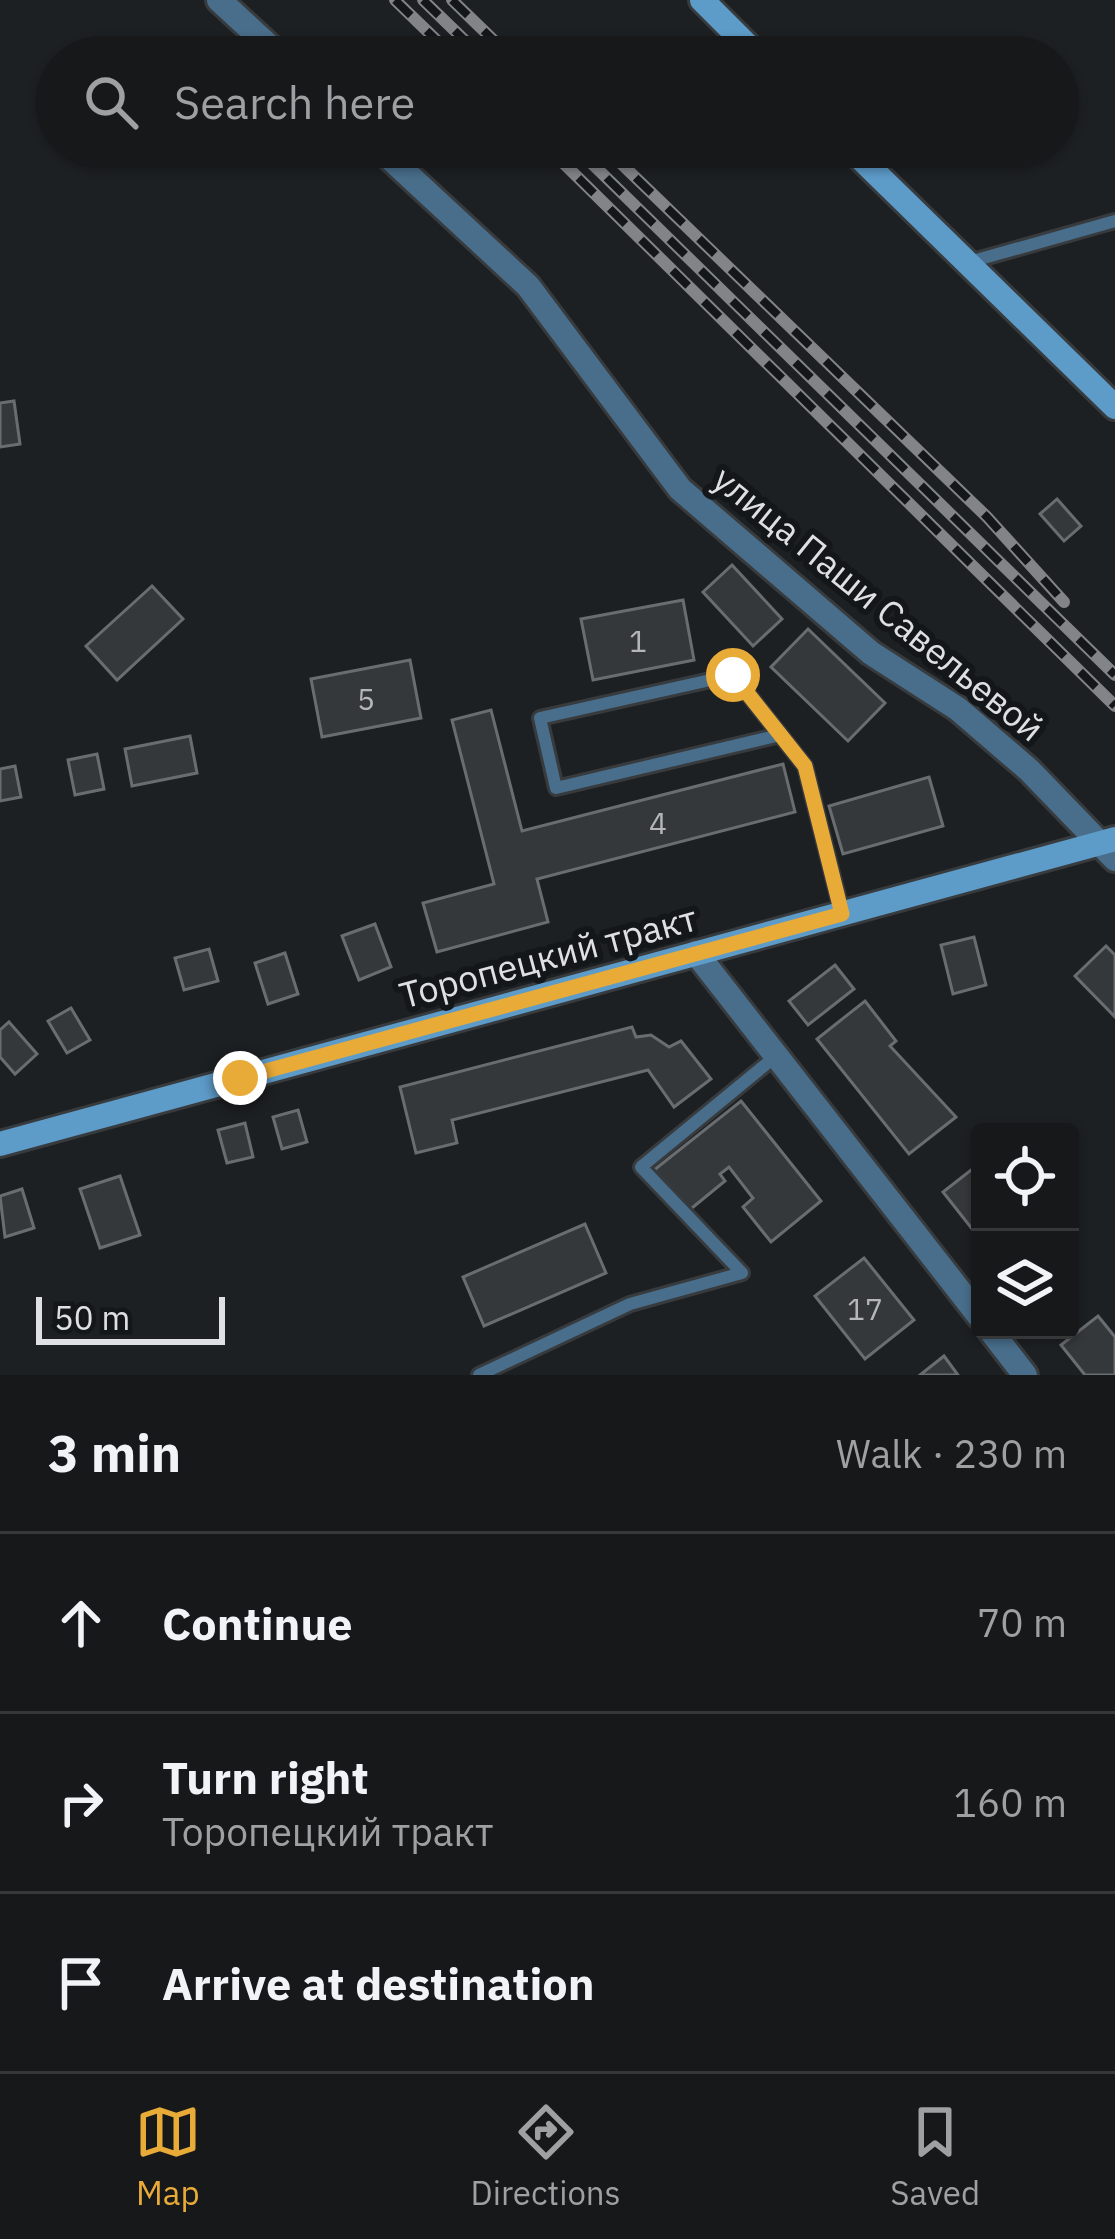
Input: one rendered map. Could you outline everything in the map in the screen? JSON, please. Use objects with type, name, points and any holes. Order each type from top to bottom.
[{"type":"main road","points":[[702,0],[738,36]]},
{"type":"main road","points":[[870,168],[1115,407]]},
{"type":"main road","name":"Торопецкий тракт","points":[[0,1144],[696,953],[1110,847]]},
{"type":"street","points":[[220,0],[259,36]]},
{"type":"street","name":"улица Паши Савельевой","points":[[401,168],[527,286],[680,489],[871,653],[958,709],[1110,847]]},
{"type":"street","points":[[696,953],[971,1305]]},
{"type":"street","points":[[997,1339],[1025,1375]]},
{"type":"lane","points":[[965,264],[1115,221]]},
{"type":"lane","points":[[780,735],[556,788],[540,718],[733,675],[805,766],[842,914]]},
{"type":"lane","points":[[479,1375],[630,1304],[742,1273],[641,1167],[776,1056]]},
{"type":"building","points":[[14,401],[20,444],[0,447],[0,403]]},
{"type":"building","points":[[1057,499],[1081,526],[1064,541],[1040,514]]},
{"type":"building","points":[[732,565],[782,619],[753,646],[703,592]]},
{"type":"building","points":[[152,586],[183,619],[117,680],[86,646]]},
{"type":"building","points":[[683,600],[694,660],[593,680],[581,619]]},
{"type":"building","points":[[808,629],[885,703],[848,741],[771,667]]},
{"type":"building","points":[[410,660],[421,718],[322,737],[311,679]]},
{"type":"building","points":[[491,710],[522,831],[783,764],[795,812],[537,879],[548,922],[437,952],[423,903],[494,884],[452,720]]},
{"type":"building","points":[[190,736],[197,773],[132,786],[125,749]]},
{"type":"building","points":[[97,754],[104,789],[75,795],[68,760]]},
{"type":"building","points":[[15,766],[21,797],[0,801],[0,769]]},
{"type":"building","points":[[929,777],[943,826],[843,854],[829,806]]},
{"type":"building","points":[[375,924],[391,967],[359,980],[342,936]]},
{"type":"building","points":[[974,937],[986,985],[953,994],[941,945]]},
{"type":"building","points":[[1106,946],[1115,955],[1115,1017],[1075,976]]},
{"type":"building","points":[[209,949],[218,981],[184,990],[175,958]]},
{"type":"building","points":[[285,953],[298,994],[268,1004],[255,963]]},
{"type":"building","points":[[835,965],[854,989],[808,1025],[789,1001]]},
{"type":"building","points":[[865,1001],[896,1041],[890,1046],[956,1117],[909,1154],[817,1039]]},
{"type":"building","points":[[71,1008],[90,1040],[67,1053],[48,1021]]},
{"type":"building","points":[[9,1022],[37,1054],[15,1074],[0,1057],[0,1030]]},
{"type":"building","points":[[632,1027],[636,1037],[651,1035],[669,1047],[681,1041],[711,1079],[674,1107],[648,1070],[452,1120],[457,1143],[416,1153],[400,1087]]},
{"type":"building","points":[[741,1101],[821,1201],[771,1242],[743,1207],[753,1198],[729,1167],[720,1174],[725,1181],[687,1212],[654,1170]]},
{"type":"building","points":[[298,1110],[307,1142],[282,1149],[273,1117]]},
{"type":"building","points":[[245,1123],[253,1157],[227,1163],[218,1130]]},
{"type":"building","points":[[971,1170],[971,1228],[943,1192]]},
{"type":"building","points":[[120,1176],[140,1235],[100,1248],[80,1189]]},
{"type":"building","points":[[22,1189],[34,1228],[5,1237],[0,1196]]},
{"type":"building","points":[[585,1224],[606,1273],[484,1326],[463,1277]]},
{"type":"building","points":[[864,1258],[914,1320],[865,1359],[815,1296]]},
{"type":"building","points":[[1098,1316],[1115,1337],[1115,1375],[1085,1375],[1061,1345],[1079,1339],[1079,1331]]},
{"type":"building","points":[[944,1356],[958,1375],[920,1375]]},
{"type":"railway","points":[[395,0],[432,36]]},
{"type":"railway","points":[[423,0],[460,36]]},
{"type":"railway","points":[[452,0],[489,36]]},
{"type":"railway","points":[[568,168],[1115,706]]},
{"type":"railway","points":[[596,168],[1115,675]]},
{"type":"railway","points":[[626,168],[987,517],[1064,602]]},
{"type":"route","points":[[240,1078],[842,914],[805,766],[733,675]]}]
